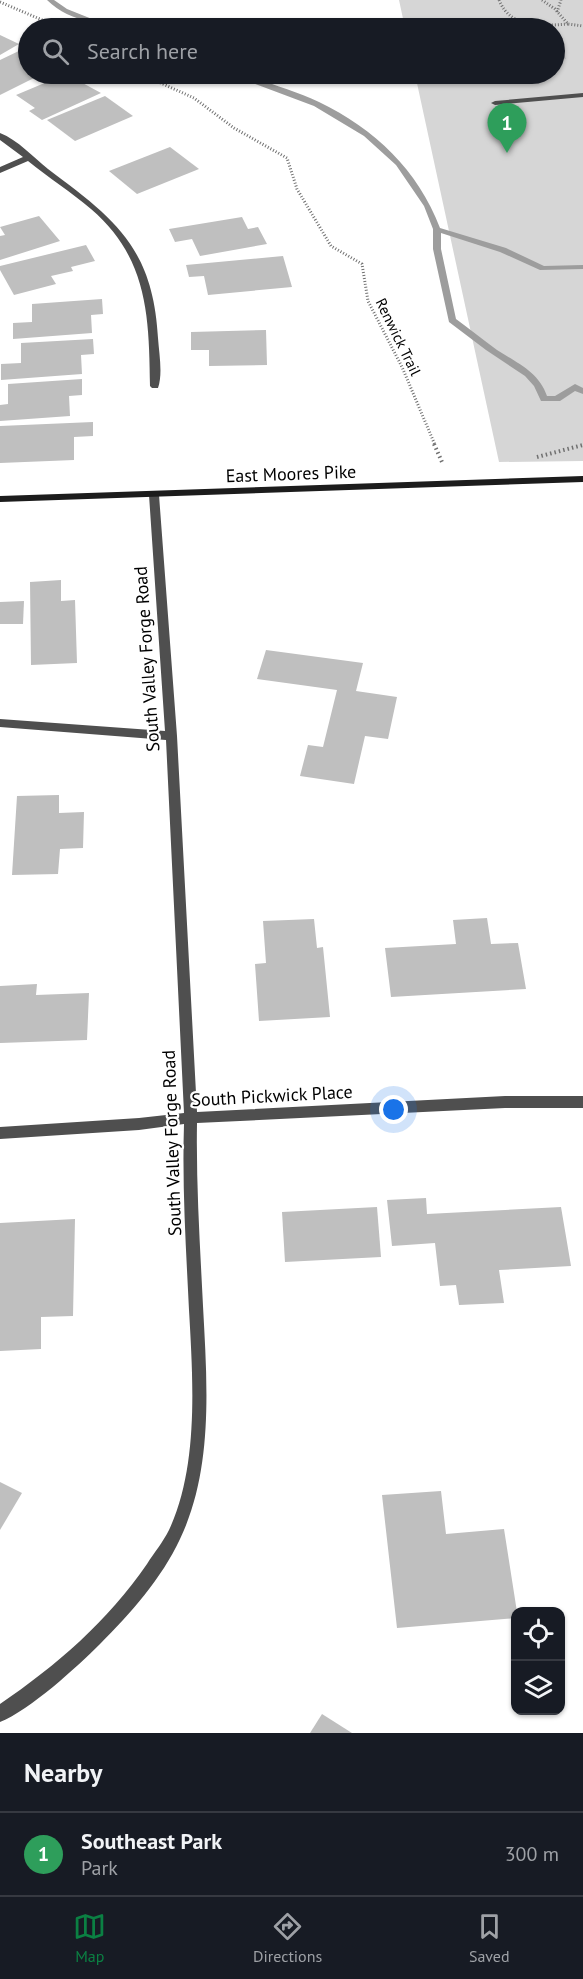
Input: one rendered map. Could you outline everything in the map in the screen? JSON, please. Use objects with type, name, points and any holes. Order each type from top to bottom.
[{"type":"main road","name":"East Moores Pike","points":[[0,499],[583,479]]},
{"type":"street","points":[[495,103],[583,95]]},
{"type":"street","points":[[0,136],[90,202],[124,237],[139,264],[147,289],[152,315],[155,386]]},
{"type":"street","points":[[0,170],[29,158]]},
{"type":"street","name":"South Valley Forge Road","points":[[0,1714],[42,1686],[116,1617],[144,1584],[177,1532],[185,1506],[198,1428],[199,1388],[189,1160],[191,1118],[171,736],[154,495]]},
{"type":"street","points":[[0,723],[171,736]]},
{"type":"street","name":"South Pickwick Place","points":[[0,1132],[139,1124],[191,1118],[505,1102],[583,1102]]},
{"type":"path","points":[[499,0],[501,10],[512,18]]},
{"type":"path","points":[[542,0],[562,18]]},
{"type":"path","points":[[557,12],[561,0]]},
{"type":"path","points":[[0,2],[38,18]]},
{"type":"path","points":[[565,21],[568,24]]},
{"type":"path","points":[[565,24],[583,26]]},
{"type":"path","name":"Renwick Trail","points":[[163,84],[194,98],[234,128],[287,158],[297,189],[331,246],[362,264],[368,301],[402,367],[443,465]]},
{"type":"shaded area","points":[[399,0],[583,0],[583,461],[499,462],[417,84],[565,84],[565,18],[403,18]]},
{"type":"building","points":[[0,35],[18,44],[18,45],[0,55]]},
{"type":"building","points":[[18,51],[18,84],[22,84],[0,95],[0,60]]},
{"type":"building","points":[[42,84],[84,84],[101,93],[42,120],[29,111],[35,108],[16,95]]},
{"type":"building","points":[[105,96],[133,116],[75,141],[47,120]]},
{"type":"building","points":[[170,147],[199,169],[137,194],[109,171]]},
{"type":"building","points":[[39,216],[60,241],[0,260],[0,236],[5,235],[0,227]]},
{"type":"building","points":[[242,217],[248,229],[258,227],[267,244],[200,256],[192,239],[175,242],[169,229]]},
{"type":"building","points":[[86,245],[95,261],[71,267],[73,271],[51,276],[56,284],[14,295],[0,270],[0,266]]},
{"type":"building","points":[[283,256],[292,287],[208,295],[204,276],[189,277],[186,265]]},
{"type":"building","points":[[102,299],[103,314],[91,315],[92,333],[13,339],[13,323],[32,322],[32,304]]},
{"type":"building","points":[[266,330],[267,365],[209,366],[209,350],[191,350],[191,332]]},
{"type":"building","points":[[93,339],[94,354],[81,355],[82,374],[1,380],[1,364],[21,363],[21,343]]},
{"type":"building","points":[[82,379],[82,395],[69,396],[70,416],[0,421],[0,405],[8,404],[8,384]]},
{"type":"building","points":[[93,422],[93,436],[74,437],[74,460],[0,463],[0,426]]},
{"type":"building","points":[[61,580],[61,601],[75,600],[77,663],[31,665],[30,582]]},
{"type":"building","points":[[24,601],[23,624],[0,624],[0,602]]},
{"type":"building","points":[[266,650],[363,663],[356,691],[397,697],[388,739],[365,736],[354,784],[300,776],[308,745],[323,747],[337,690],[257,679]]},
{"type":"building","points":[[59,795],[59,813],[84,812],[83,848],[60,849],[58,874],[12,875],[17,796]]},
{"type":"building","points":[[487,918],[491,944],[518,943],[526,989],[391,997],[385,948],[456,944],[453,920]]},
{"type":"building","points":[[314,919],[317,948],[323,947],[330,1017],[259,1021],[255,964],[266,963],[263,921]]},
{"type":"building","points":[[37,984],[36,995],[89,993],[87,1040],[0,1043],[0,986]]},
{"type":"building","points":[[426,1198],[427,1214],[561,1207],[571,1266],[499,1270],[504,1303],[459,1305],[456,1285],[440,1286],[435,1243],[392,1246],[387,1200]]},
{"type":"building","points":[[377,1207],[381,1257],[285,1262],[282,1212]]},
{"type":"building","points":[[75,1219],[73,1316],[41,1317],[41,1349],[0,1351],[0,1223]]},
{"type":"building","points":[[0,1482],[22,1493],[0,1530]]},
{"type":"building","points":[[441,1491],[446,1534],[504,1529],[516,1607],[511,1607],[511,1618],[397,1628],[382,1495]]},
{"type":"building","points":[[322,1714],[352,1733],[310,1733]]},
{"type":"waterway","points":[[50,0],[64,11],[82,18]]},
{"type":"waterway","points":[[264,84],[317,104],[367,134],[399,163],[428,206],[437,229]]},
{"type":"waterway","points":[[437,229],[503,250],[543,268],[583,267]]},
{"type":"waterway","points":[[437,229],[437,249],[452,320],[528,374],[538,385],[544,399],[557,399],[575,387],[583,391]]},
{"type":"place","name":"Southeast Park","points":[[507,153]]}]
